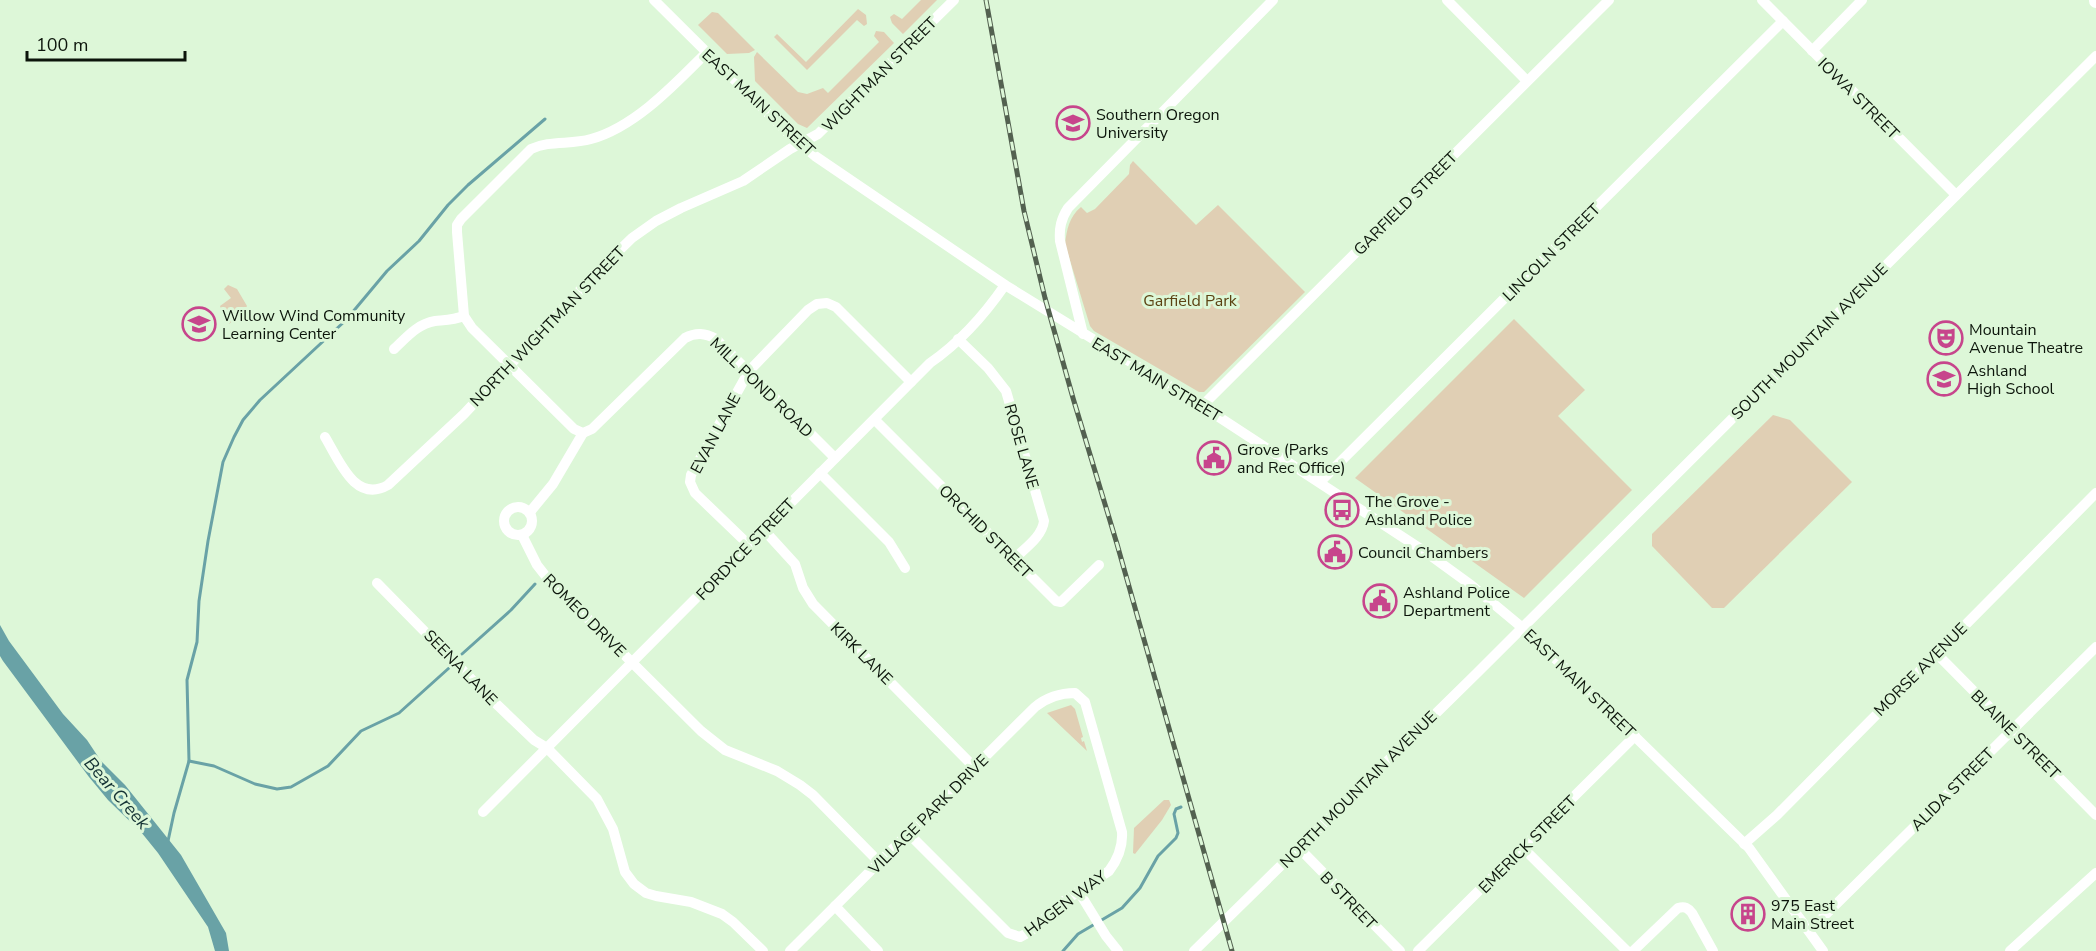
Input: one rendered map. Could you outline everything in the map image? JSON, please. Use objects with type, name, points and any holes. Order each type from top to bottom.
[{"type":"street","name":"EAST MAIN STREET","points":[[654,0],[800,144],[1005,285],[1202,406],[1427,553],[1471,585],[1522,627],[1744,844],[1823,951]]},
{"type":"street","name":"WIGHTMAN STREET","points":[[800,144],[818,134],[954,0]]},
{"type":"street","points":[[1083,334],[1060,241],[1059,230],[1063,216],[1068,208],[1273,0]]},
{"type":"street","points":[[1447,0],[1527,81]]},
{"type":"street","name":"GARFIELD STREET","points":[[1202,406],[1609,0]]},
{"type":"street","name":"IOWA STREET","points":[[1762,0],[1956,195]]},
{"type":"street","points":[[1812,51],[1862,0]]},
{"type":"street","name":"LINCOLN STREET","points":[[1320,482],[1783,21]]},
{"type":"street","points":[[522,535],[532,525],[533,518],[530,512],[553,484],[583,434],[574,429],[472,328],[464,316],[458,225],[461,219],[531,149],[543,144],[592,139],[608,132],[653,104],[706,53]]},
{"type":"street","name":"SOUTH MOUNTAIN AVENUE","points":[[1522,627],[2096,56]]},
{"type":"street","name":"NORTH WIGHTMAN STREET","points":[[325,437],[352,479],[361,488],[374,491],[381,489],[399,476],[464,414],[632,238],[656,221],[743,180],[800,144]]},
{"type":"street","name":"FORDYCE STREET","points":[[483,812],[911,382],[958,339],[994,302],[1005,285]]},
{"type":"street","points":[[748,371],[808,310],[817,304],[827,303],[836,307],[911,382]]},
{"type":"street","points":[[394,349],[423,325],[435,321],[450,321],[464,316]]},
{"type":"street","name":"MILL POND ROAD","points":[[583,434],[592,429],[686,338],[691,335],[708,334],[716,339],[835,458]]},
{"type":"street","name":"ROSE LANE","points":[[958,339],[999,380],[1006,391],[1044,521],[1040,533],[1014,559]]},
{"type":"street","name":"EVAN LANE","points":[[748,371],[691,475],[690,482],[695,493],[749,545]]},
{"type":"street","name":"ORCHID STREET","points":[[875,420],[1058,602],[1064,600],[1099,565]]},
{"type":"street","points":[[820,473],[889,542],[905,568]]},
{"type":"street","name":"MORSE AVENUE","points":[[1744,844],[1776,815],[2096,493]]},
{"type":"street","name":"ROMEO DRIVE","points":[[530,512],[526,508],[516,506],[507,512],[504,521],[508,531],[522,535],[537,565],[548,579],[713,741],[738,756],[777,771],[800,785],[813,795],[879,862]]},
{"type":"street","name":"KIRK LANE","points":[[764,530],[795,564],[803,588],[813,604],[975,767]]},
{"type":"street","name":"SEENA LANE","points":[[377,582],[526,733],[547,748],[597,799],[613,829],[625,873],[634,884],[646,893],[691,902],[722,914],[763,951]]},
{"type":"street","name":"NORTH MOUNTAIN AVENUE","points":[[1194,951],[1522,627]]},
{"type":"street","name":"ALIDA STREET","points":[[1809,931],[2096,646]]},
{"type":"street","name":"BLAINE STREET","points":[[1936,653],[2096,814]]},
{"type":"street","name":"VILLAGE PARK DRIVE","points":[[790,951],[1039,703],[1066,693],[1075,693]]},
{"type":"street","name":"HAGEN WAY","points":[[908,833],[1008,933],[1014,936],[1026,935],[1056,907],[1102,877],[1114,864],[1121,849],[1122,832],[1085,702],[1075,693]]},
{"type":"street","name":"EMERICK STREET","points":[[1418,951],[1635,736]]},
{"type":"street","name":"B STREET","points":[[1299,848],[1400,951]]},
{"type":"street","points":[[1523,848],[1627,951]]},
{"type":"street","points":[[2010,951],[2096,873]]},
{"type":"street","points":[[1079,892],[1118,951]]},
{"type":"street","points":[[835,906],[878,951]]},
{"type":"street","points":[[1633,951],[1678,908],[1683,907],[1688,908],[1697,921],[1713,951]]},
{"type":"green space","points":[[921,0],[937,0],[903,34],[892,23],[890,17],[894,14],[902,19]]},
{"type":"green space","points":[[858,9],[866,15],[867,24],[864,26],[857,20],[807,70],[774,37],[777,34],[806,62]]},
{"type":"green space","points":[[712,12],[718,13],[755,50],[749,53],[727,54],[698,25]]},
{"type":"green space","points":[[876,31],[884,32],[894,43],[807,128],[798,124],[755,81],[754,57],[757,52],[798,92],[807,94],[823,88],[828,93],[879,42],[874,36]]},
{"type":"green space","name":"Garfield Park","points":[[1133,161],[1196,225],[1218,205],[1305,292],[1204,392],[1199,392],[1094,331],[1090,326],[1065,244],[1068,228],[1071,219],[1081,207],[1087,213],[1095,209],[1129,174]]},
{"type":"green space","points":[[228,285],[237,289],[247,306],[243,313],[229,324],[220,306],[231,298],[224,289]]},
{"type":"green space","points":[[1514,319],[1585,390],[1558,416],[1632,490],[1524,598],[1355,478]]},
{"type":"green space","points":[[1773,415],[1790,420],[1852,482],[1724,608],[1712,608],[1652,546],[1652,534]]},
{"type":"green space","points":[[1071,705],[1075,709],[1083,737],[1082,742],[1084,741],[1087,751],[1047,713]]},
{"type":"green space","points":[[1164,800],[1169,800],[1171,805],[1162,820],[1135,854],[1133,853],[1134,828]]},
{"type":"water","name":"Bear Creek","points":[[0,625],[9,641],[63,714],[87,740],[101,761],[125,785],[181,855],[226,933],[229,951],[215,951],[208,927],[158,853],[89,777],[3,661],[0,656]]},
{"type":"waterway","points":[[168,841],[189,761],[187,680],[197,642],[199,601],[208,541],[223,462],[234,437],[243,420],[260,400],[346,320],[387,271],[419,241],[448,205],[545,119]]},
{"type":"waterway","points":[[462,654],[511,610],[535,584]]},
{"type":"waterway","points":[[189,761],[214,766],[255,784],[277,789],[291,787],[328,766],[361,731],[399,713],[449,668]]},
{"type":"waterway","points":[[1063,951],[1078,934],[1122,908],[1140,888],[1158,856],[1176,838],[1178,833],[1174,814],[1176,809],[1181,807]]},
{"type":"railway","points":[[986,0],[1024,211],[1045,298],[1232,951]]},
{"type":"place","name":"Southern Oregon University","points":[[1073,123]]},
{"type":"place","name":"Willow Wind Community Learning Center","points":[[199,324]]},
{"type":"place","name":"Mountain Avenue Theatre","points":[[1946,338]]},
{"type":"place","name":"Ashland High School","points":[[1944,379]]},
{"type":"place","name":"Grove (Parks and Rec Office)","points":[[1214,458]]},
{"type":"place","name":"The Grove - Ashland Police","points":[[1342,510]]},
{"type":"place","name":"Council Chambers","points":[[1335,552]]},
{"type":"place","name":"Ashland Police Department","points":[[1380,601]]},
{"type":"place","name":"975 East Main Street","points":[[1748,914]]}]
